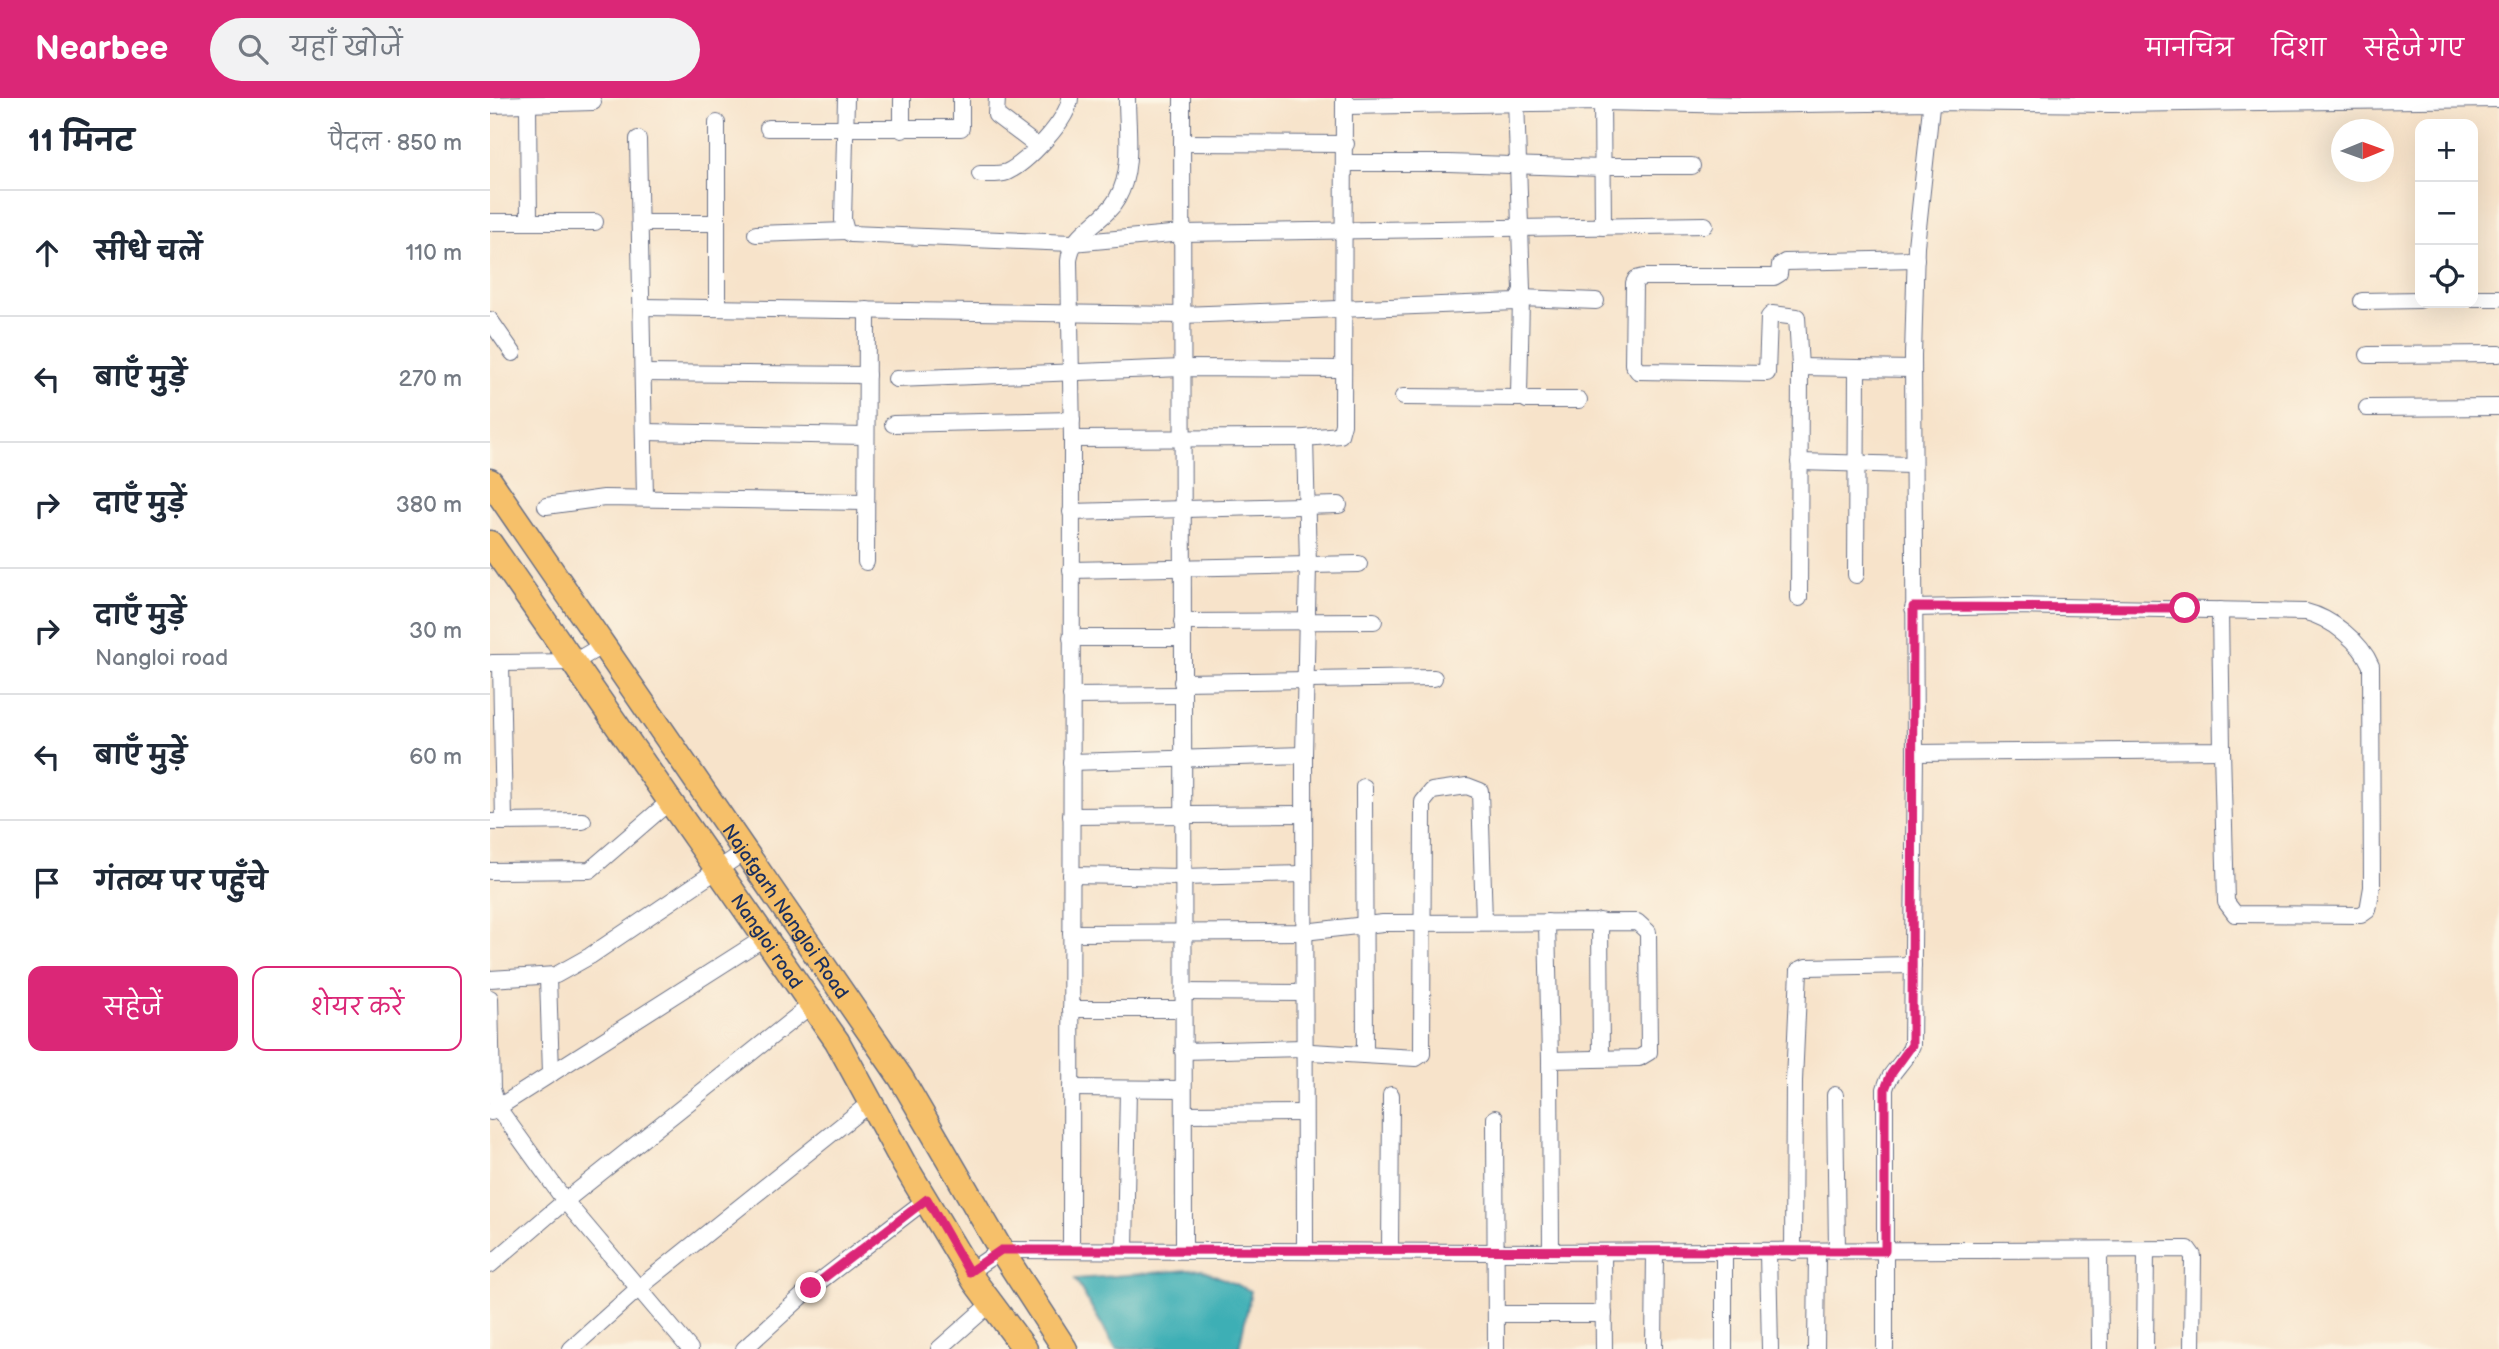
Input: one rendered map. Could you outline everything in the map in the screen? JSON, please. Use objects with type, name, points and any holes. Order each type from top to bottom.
[{"type":"main road","name":"Najafgarh Nangloi Road","points":[[490,481],[901,1078],[1001,1250],[1065,1349]]},
{"type":"main road","name":"Nangloi road","points":[[490,543],[837,1041],[904,1164],[969,1272],[1025,1349]]},
{"type":"street","points":[[846,98],[846,231]]},
{"type":"street","points":[[902,98],[902,130]]},
{"type":"street","points":[[768,128],[961,128],[961,98]]},
{"type":"street","points":[[997,98],[996,116],[1037,146]]},
{"type":"street","points":[[980,174],[1009,171],[1064,119],[1070,98]]},
{"type":"street","points":[[1070,1250],[1072,420],[1069,261],[1072,243],[1110,211],[1124,183],[1127,98]]},
{"type":"street","points":[[1182,98],[1184,1250]]},
{"type":"street","points":[[1072,439],[1305,438],[1334,436],[1343,430],[1346,163],[1344,102],[2499,99]]},
{"type":"street","points":[[1602,100],[1603,227]]},
{"type":"street","points":[[1885,1349],[1885,1089],[1891,1074],[1912,1045],[1915,753],[1913,369],[1916,259],[1932,100]]},
{"type":"street","points":[[1516,101],[1521,298],[1519,391],[1522,398]]},
{"type":"street","points":[[490,105],[593,102]]},
{"type":"street","points":[[528,105],[529,221]]},
{"type":"street","points":[[717,123],[717,308]]},
{"type":"street","points":[[638,139],[645,498]]},
{"type":"street","points":[[1182,143],[1346,144]]},
{"type":"street","points":[[1346,163],[1692,166]]},
{"type":"street","points":[[490,222],[595,222]]},
{"type":"street","points":[[641,223],[717,223]]},
{"type":"street","points":[[756,234],[846,231],[1072,243],[1182,233],[1706,225]]},
{"type":"street","points":[[1799,598],[1800,367],[1797,317],[1786,314],[1769,317],[1768,373],[1638,371],[1633,364],[1636,279],[1774,277],[1779,274],[1780,265],[1785,262],[1916,259]]},
{"type":"street","points":[[643,307],[1182,315],[1344,307],[1510,304],[1521,298],[1596,301]]},
{"type":"street","points":[[2478,298],[2499,298]]},
{"type":"street","points":[[2362,301],[2415,300]]},
{"type":"street","points":[[866,562],[867,310]]},
{"type":"street","points":[[490,320],[513,353]]},
{"type":"street","points":[[2368,355],[2499,354]]},
{"type":"street","points":[[1800,367],[1913,369]]},
{"type":"street","points":[[1856,575],[1857,368]]},
{"type":"street","points":[[896,379],[1182,369],[1343,369]]},
{"type":"street","points":[[643,373],[867,375]]},
{"type":"street","points":[[1403,397],[1579,400]]},
{"type":"street","points":[[2367,408],[2499,407]]},
{"type":"street","points":[[893,424],[1072,420]]},
{"type":"street","points":[[644,432],[866,436]]},
{"type":"street","points":[[1305,438],[1308,565],[1304,755],[1304,993],[1308,1050],[1304,1113],[1305,1250]]},
{"type":"street","points":[[1800,462],[1912,465]]},
{"type":"street","points":[[546,506],[585,499],[645,498],[866,502]]},
{"type":"street","points":[[1071,512],[1339,505]]},
{"type":"street","points":[[1071,570],[1359,564]]},
{"type":"street","points":[[1913,607],[2220,610],[2306,612],[2321,615],[2366,655],[2371,666],[2372,887],[2368,910],[2361,915],[2235,914],[2229,910],[2226,902],[2220,610]]},
{"type":"street","points":[[1071,638],[1307,621],[1374,621]]},
{"type":"street","points":[[583,821],[497,822],[495,663],[574,662],[603,645]]},
{"type":"street","points":[[1071,696],[1307,680],[1434,678]]},
{"type":"street","points":[[1915,753],[2222,750]]},
{"type":"street","points":[[1071,762],[1304,755]]},
{"type":"street","points":[[1183,1051],[1308,1050],[1416,1058],[1422,1054],[1423,802],[1432,791],[1467,786],[1480,791],[1484,922]]},
{"type":"street","points":[[1364,788],[1367,925],[1365,1055]]},
{"type":"street","points":[[490,871],[590,870],[670,801]]},
{"type":"street","points":[[1071,816],[1304,814]]},
{"type":"street","points":[[490,979],[548,977],[590,956],[744,852]]},
{"type":"street","points":[[1071,875],[1182,877],[1304,874]]},
{"type":"street","points":[[1600,921],[1601,1058]]},
{"type":"street","points":[[1071,933],[1304,933],[1367,925],[1423,922],[1637,922],[1648,932],[1650,1048],[1643,1057],[1550,1060]]},
{"type":"street","points":[[1547,922],[1551,1252]]},
{"type":"street","points":[[494,1110],[764,938]]},
{"type":"street","points":[[1793,1252],[1794,1068],[1799,970],[1806,967],[1913,965]]},
{"type":"street","points":[[548,977],[551,1074]]},
{"type":"street","points":[[1183,992],[1304,993]]},
{"type":"street","points":[[490,998],[494,1110],[565,1201],[690,1349]]},
{"type":"street","points":[[490,1265],[565,1201],[811,1005]]},
{"type":"street","points":[[1071,1009],[1183,1009]]},
{"type":"street","points":[[1071,1088],[1184,1089]]},
{"type":"street","points":[[1125,1250],[1128,1089]]},
{"type":"street","points":[[1390,1251],[1391,1095]]},
{"type":"street","points":[[1835,1095],[1837,1251]]},
{"type":"street","points":[[571,1349],[639,1287],[871,1102]]},
{"type":"street","points":[[1184,1114],[1304,1113]]},
{"type":"street","points":[[1495,1118],[1496,1349]]},
{"type":"street","points":[[744,1349],[811,1288],[927,1199]]},
{"type":"street","points":[[969,1272],[1001,1250],[2192,1252],[2192,1349]]},
{"type":"street","points":[[1816,1349],[1817,1251]]},
{"type":"street","points":[[2099,1251],[2100,1349]]},
{"type":"street","points":[[2146,1251],[2146,1349]]},
{"type":"street","points":[[1603,1252],[1604,1349]]},
{"type":"street","points":[[1654,1349],[1655,1252]]},
{"type":"street","points":[[1724,1252],[1724,1349]]},
{"type":"street","points":[[1768,1252],[1770,1349]]},
{"type":"street","points":[[939,1349],[991,1303]]},
{"type":"street","points":[[1497,1314],[1604,1314]]},
{"type":"water","points":[[1201,1269],[1251,1291],[1239,1349],[1116,1349],[1075,1279]]},
{"type":"route","points":[[811,1288],[907,1211],[927,1199],[969,1272],[1001,1250],[1885,1251],[1885,1089],[1891,1074],[1909,1054],[1912,1045],[1915,753],[1913,607],[2185,608]]}]
